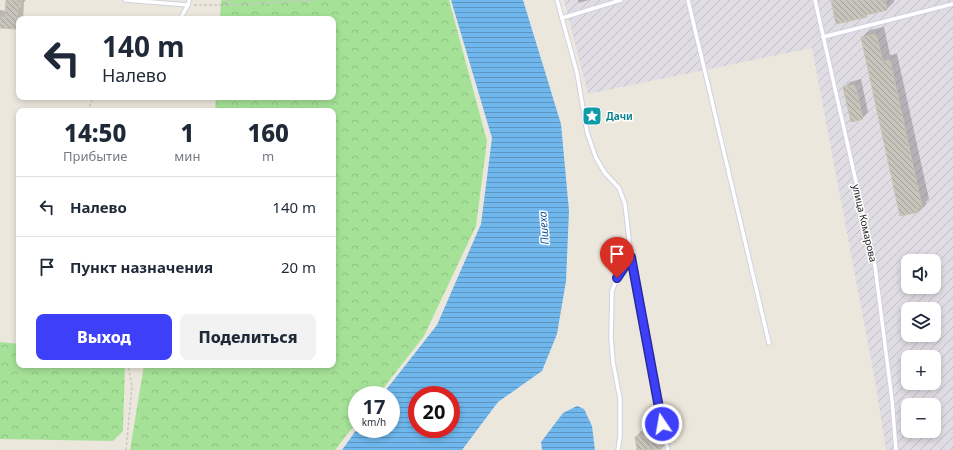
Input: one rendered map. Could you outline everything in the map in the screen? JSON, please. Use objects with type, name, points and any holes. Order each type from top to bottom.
[{"type":"lane","points":[[125,0],[188,5]]},
{"type":"lane","points":[[182,16],[189,0]]},
{"type":"lane","points":[[557,0],[577,73],[587,132],[596,158],[605,173],[619,188],[625,204],[631,257],[654,385],[668,450]]},
{"type":"lane","points":[[562,18],[621,0]]},
{"type":"lane","points":[[688,0],[769,343]]},
{"type":"lane","name":"улица Комарова","points":[[815,0],[875,266],[892,400],[896,450]]},
{"type":"lane","points":[[823,37],[953,4]]},
{"type":"lane","points":[[618,450],[620,436],[620,399],[613,362],[611,338],[612,290],[617,278],[631,257]]},
{"type":"path","points":[[224,0],[234,5]]},
{"type":"path","points":[[188,5],[234,5],[316,0]]},
{"type":"path","points":[[126,450],[132,386],[129,368]]},
{"type":"shaded area","points":[[564,0],[953,0],[953,450],[886,450],[876,386],[812,48],[588,94]]},
{"type":"green space","points":[[221,0],[449,0],[487,141],[476,226],[424,336],[385,386],[348,386],[348,433],[335,450],[130,450],[144,368],[336,368],[336,108],[215,108],[216,100],[336,100],[336,16],[220,16]]},
{"type":"green space","points":[[0,342],[16,344],[16,368],[125,368],[123,431],[113,441],[0,439]]},
{"type":"water","name":"Пшеха","points":[[451,0],[523,0],[561,124],[569,211],[566,281],[557,334],[542,371],[498,402],[462,450],[342,450],[351,438],[400,438],[400,386],[389,386],[437,325],[481,224],[492,138]]},
{"type":"water","points":[[577,406],[584,409],[592,426],[595,450],[542,450],[541,442],[563,413]]},
{"type":"building","points":[[6,0],[21,0],[21,7],[18,7],[16,16],[16,29],[0,28],[0,17],[5,18]]},
{"type":"building","points":[[831,0],[885,0],[887,10],[866,15],[867,17],[836,24]]},
{"type":"building","points":[[876,34],[883,62],[890,60],[922,207],[918,208],[919,212],[900,216],[861,37]]},
{"type":"building","points":[[855,85],[863,119],[851,122],[843,87]]},
{"type":"building","points":[[659,432],[662,449],[637,450],[635,437]]},
{"type":"place","name":"Дачи","points":[[592,116]]},
{"type":"route","points":[[617,278],[631,257],[662,424]]}]
